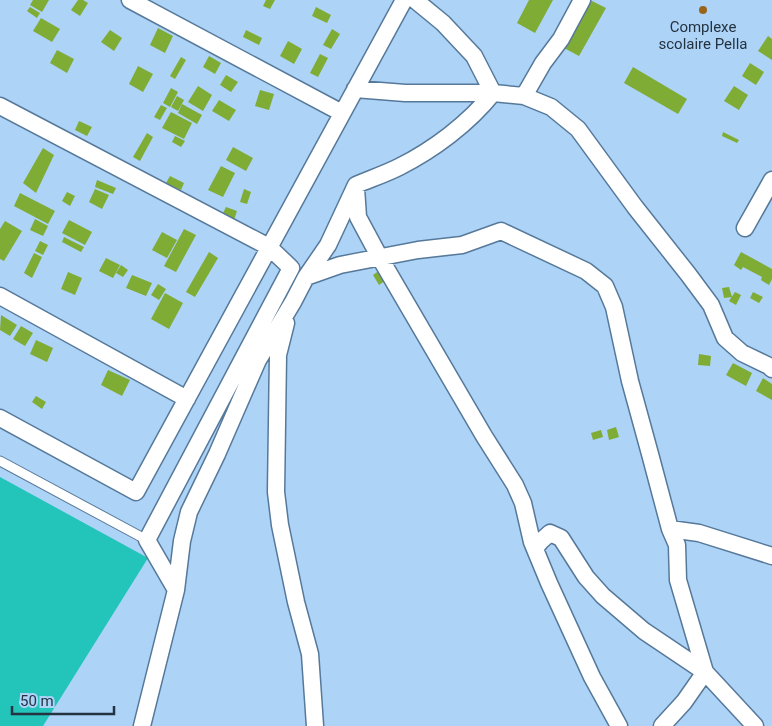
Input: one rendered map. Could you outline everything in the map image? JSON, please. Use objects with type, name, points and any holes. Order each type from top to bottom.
[{"type":"street","points":[[130,0],[342,112]]},
{"type":"street","points":[[0,418],[136,492],[404,0]]},
{"type":"street","points":[[415,0],[443,24],[474,56],[493,94]]},
{"type":"street","points":[[524,96],[543,63],[562,39],[582,0]]},
{"type":"street","points":[[355,89],[405,93],[524,96],[551,107],[578,128],[635,207],[711,305],[725,338],[742,353],[772,369]]},
{"type":"street","points":[[142,726],[176,590],[182,541],[189,512],[217,454],[258,360],[306,277],[328,245],[356,185],[400,166],[448,136],[484,105],[493,94]]},
{"type":"street","points":[[0,106],[269,247],[292,268],[147,540],[176,590]]},
{"type":"street","points":[[356,185],[358,217],[484,436],[515,485],[523,503],[535,548],[592,677],[620,726]]},
{"type":"street","points":[[745,228],[770,188]]},
{"type":"street","points":[[306,277],[340,265],[418,250],[462,245],[501,231],[586,271],[605,286],[614,307],[630,381],[670,529],[677,545],[678,580],[705,672]]},
{"type":"street","points":[[0,296],[186,399]]},
{"type":"street","points":[[293,302],[278,355],[276,492],[280,525],[296,602],[310,654],[316,726]]},
{"type":"street","points":[[670,529],[699,533],[772,556]]},
{"type":"street","points":[[535,548],[550,533],[561,538],[586,577],[603,596],[644,631],[705,672],[755,726]]},
{"type":"street","points":[[662,726],[684,702],[705,672]]},
{"type":"lane","points":[[0,461],[147,540]]},
{"type":"shaded area","points":[[0,477],[148,558],[43,726],[0,726]]},
{"type":"building","points":[[33,0],[49,0],[42,12],[30,5]]},
{"type":"building","points":[[78,0],[88,3],[80,16],[71,10]]},
{"type":"building","points":[[266,0],[275,0],[270,9],[263,6]]},
{"type":"building","points":[[529,0],[553,0],[535,33],[517,23]]},
{"type":"building","points":[[590,0],[606,8],[579,56],[564,48]]},
{"type":"building","points":[[30,7],[40,13],[37,18],[27,11]]},
{"type":"building","points":[[316,7],[331,15],[327,23],[312,16]]},
{"type":"building","points":[[41,18],[60,29],[52,42],[33,31]]},
{"type":"building","points":[[158,28],[173,36],[165,53],[150,45]]},
{"type":"building","points":[[332,29],[340,34],[331,49],[323,45]]},
{"type":"building","points":[[110,30],[122,38],[114,51],[101,42]]},
{"type":"building","points":[[246,30],[262,38],[259,45],[243,37]]},
{"type":"building","points":[[768,36],[772,39],[772,60],[758,51]]},
{"type":"building","points":[[288,41],[302,49],[294,64],[280,56]]},
{"type":"building","points":[[57,50],[74,59],[67,73],[50,63]]},
{"type":"building","points":[[320,54],[328,58],[318,77],[310,73]]},
{"type":"building","points":[[209,56],[221,63],[215,74],[203,67]]},
{"type":"building","points":[[181,57],[186,60],[175,79],[170,76]]},
{"type":"building","points":[[750,63],[764,72],[756,85],[742,76]]},
{"type":"building","points":[[138,66],[153,74],[143,92],[129,84]]},
{"type":"building","points":[[633,67],[687,99],[678,114],[624,83]]},
{"type":"building","points":[[226,75],[238,82],[231,92],[220,85]]},
{"type":"building","points":[[198,86],[212,95],[203,111],[188,102]]},
{"type":"building","points":[[734,86],[748,95],[739,110],[724,101]]},
{"type":"building","points":[[171,88],[178,92],[170,107],[163,103]]},
{"type":"building","points":[[260,90],[274,94],[269,110],[255,106]]},
{"type":"building","points":[[177,96],[184,100],[178,111],[171,107]]},
{"type":"building","points":[[219,100],[236,110],[229,121],[212,111]]},
{"type":"building","points":[[182,104],[202,115],[197,124],[178,113]]},
{"type":"building","points":[[161,105],[167,108],[160,120],[154,117]]},
{"type":"building","points":[[171,112],[192,123],[184,139],[162,128]]},
{"type":"building","points":[[79,121],[92,127],[87,136],[75,130]]},
{"type":"building","points":[[723,132],[739,140],[737,143],[722,136]]},
{"type":"building","points":[[147,133],[153,137],[140,161],[133,157]]},
{"type":"building","points":[[175,136],[185,141],[181,147],[172,142]]},
{"type":"building","points":[[233,147],[253,158],[246,171],[226,160]]},
{"type":"building","points":[[43,148],[54,155],[36,193],[23,183]]},
{"type":"building","points":[[221,166],[235,173],[223,197],[208,190]]},
{"type":"building","points":[[170,176],[184,183],[181,190],[166,183]]},
{"type":"building","points":[[97,180],[116,188],[113,194],[95,187]]},
{"type":"building","points":[[95,189],[109,195],[102,209],[89,202]]},
{"type":"building","points":[[244,189],[251,192],[247,204],[240,202]]},
{"type":"building","points":[[67,192],[75,196],[70,206],[62,201]]},
{"type":"building","points":[[20,193],[55,211],[48,224],[14,206]]},
{"type":"building","points":[[226,207],[237,211],[234,220],[222,215]]},
{"type":"building","points":[[35,219],[48,226],[43,236],[30,230]]},
{"type":"building","points":[[69,220],[92,232],[85,245],[62,233]]},
{"type":"building","points":[[5,221],[22,231],[4,261],[0,259],[0,229]]},
{"type":"building","points":[[184,229],[196,235],[176,272],[164,266]]},
{"type":"building","points":[[162,232],[177,240],[167,258],[152,250]]},
{"type":"building","points":[[64,237],[84,247],[81,252],[62,242]]},
{"type":"building","points":[[40,241],[48,245],[43,255],[35,251]]},
{"type":"building","points":[[209,252],[218,258],[195,297],[186,292]]},
{"type":"building","points":[[741,252],[772,269],[772,279],[769,285],[761,280],[762,277],[743,267],[741,270],[734,265]]},
{"type":"building","points":[[34,253],[42,257],[32,278],[24,273]]},
{"type":"building","points":[[106,258],[120,265],[113,278],[99,271]]},
{"type":"building","points":[[121,265],[128,270],[123,277],[116,273]]},
{"type":"building","points":[[380,270],[386,280],[379,285],[373,275]]},
{"type":"building","points":[[68,272],[82,278],[75,295],[61,289]]},
{"type":"building","points":[[132,275],[152,283],[146,296],[126,288]]},
{"type":"building","points":[[158,284],[166,289],[159,300],[151,295]]},
{"type":"building","points":[[729,287],[732,297],[724,298],[722,288]]},
{"type":"building","points":[[735,292],[741,295],[736,305],[729,301]]},
{"type":"building","points":[[753,292],[763,297],[759,303],[750,298]]},
{"type":"building","points":[[165,293],[183,303],[169,329],[151,319]]},
{"type":"building","points":[[1,315],[17,325],[10,336],[0,330]]},
{"type":"building","points":[[21,326],[33,333],[25,346],[13,339]]},
{"type":"building","points":[[36,340],[53,348],[47,362],[30,354]]},
{"type":"building","points":[[699,354],[711,356],[710,366],[698,365]]},
{"type":"building","points":[[733,363],[752,373],[746,386],[726,375]]},
{"type":"building","points":[[108,370],[130,380],[122,396],[101,385]]},
{"type":"building","points":[[763,378],[772,384],[772,400],[756,391]]},
{"type":"building","points":[[36,396],[46,402],[42,409],[32,402]]},
{"type":"building","points":[[616,427],[619,437],[609,440],[607,430]]},
{"type":"building","points":[[601,430],[603,437],[593,440],[591,433]]},
{"type":"place","name":"Complexe scolaire Pella","points":[[703,10]]}]
